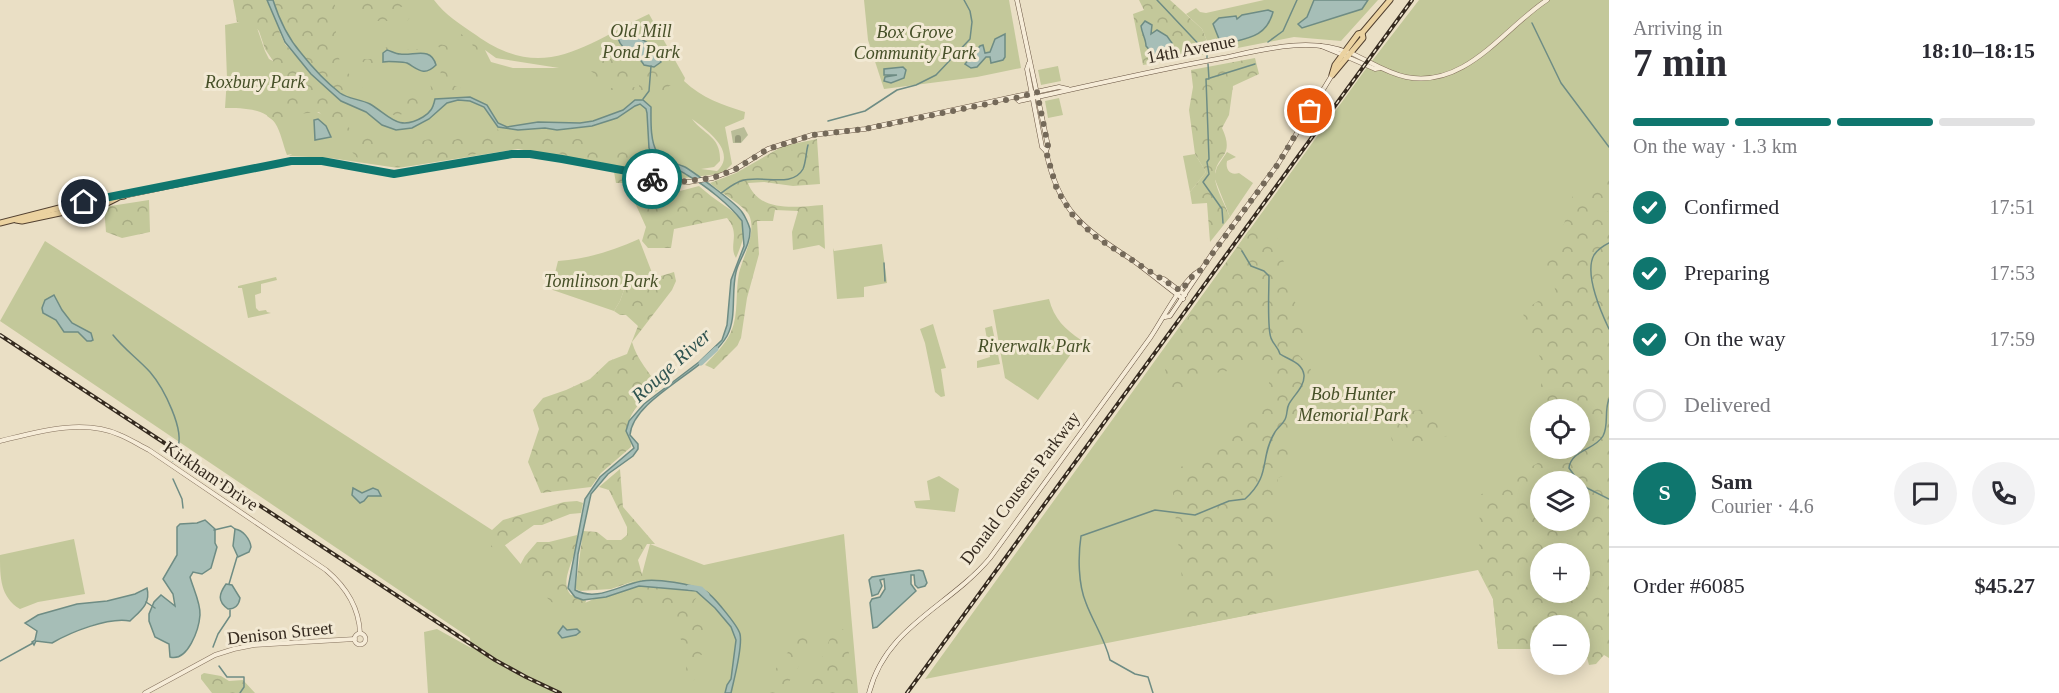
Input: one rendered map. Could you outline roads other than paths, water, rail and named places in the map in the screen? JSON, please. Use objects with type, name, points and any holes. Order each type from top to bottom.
[{"type":"main road","points":[[1017,0],[1048,146],[1046,151]]},
{"type":"main road","name":"Donald Cousens Parkway","points":[[869,693],[882,661],[901,634],[969,580],[990,558],[1164,317],[1170,316],[1182,295],[1198,277],[1199,272],[1278,164],[1332,75],[1347,54],[1363,38],[1362,33],[1390,0]]},
{"type":"main road","name":"14th Avenue","points":[[0,223],[63,207],[291,161],[322,161],[394,174],[512,154],[530,154],[627,171],[660,181],[689,182],[712,178],[734,170],[768,149],[812,135],[865,129],[1038,94],[1059,87],[1068,89],[1283,47],[1327,45],[1401,76],[1430,78],[1452,72],[1475,59],[1547,0]]},
{"type":"main road","points":[[1029,63],[1027,69],[1042,147],[1046,151],[1057,190],[1074,217],[1097,238],[1159,279],[1164,279],[1182,295]]},
{"type":"main road","name":"Kirkham Drive","points":[[0,441],[66,428],[94,427],[118,434],[168,463],[326,570],[350,598],[358,619],[360,633]]},
{"type":"main road","points":[[360,633],[365,637],[365,642],[358,644],[355,639],[360,633]]},
{"type":"main road","name":"Denison Street","points":[[146,693],[215,655],[234,649],[254,645],[355,639]]},
{"type":"water","points":[[267,0],[273,0],[292,41],[330,84],[343,95],[370,104],[401,123],[414,121],[426,115],[431,110],[435,99],[470,97],[487,105],[498,123],[507,127],[538,122],[593,121],[623,110],[635,100],[643,100],[651,107],[652,136],[660,156],[690,170],[739,208],[749,227],[750,235],[736,272],[732,321],[727,336],[704,361],[657,396],[634,422],[630,435],[638,444],[638,449],[633,456],[608,474],[591,494],[578,554],[575,590],[592,594],[608,592],[642,581],[656,580],[683,584],[705,591],[735,624],[740,634],[739,655],[731,693],[725,693],[731,679],[736,640],[731,627],[696,591],[639,586],[606,597],[583,600],[575,597],[568,588],[585,499],[600,477],[634,448],[626,431],[629,421],[644,404],[699,362],[722,340],[727,325],[731,280],[744,246],[742,221],[731,208],[694,179],[656,158],[649,148],[646,109],[640,104],[617,118],[592,126],[557,130],[545,128],[518,130],[498,127],[484,107],[470,101],[458,100],[447,103],[429,119],[412,128],[396,130],[382,125],[366,112],[341,101],[311,74],[285,42]]},
{"type":"water","points":[[1314,0],[1368,0],[1362,9],[1302,28],[1298,24],[1307,17]]},
{"type":"water","points":[[1268,10],[1273,12],[1270,21],[1255,36],[1225,44],[1219,39],[1213,24],[1219,18],[1236,16],[1237,19],[1242,15]]},
{"type":"water","points":[[1145,21],[1152,25],[1151,34],[1157,30],[1167,36],[1172,43],[1169,51],[1160,55],[1153,54],[1146,46],[1141,26]]},
{"type":"water","points":[[1005,34],[1003,60],[991,63],[990,57],[986,57],[977,67],[971,68],[965,64],[980,46],[983,45],[985,53],[990,52],[995,39]]},
{"type":"water","points":[[623,35],[642,39],[655,50],[661,62],[654,67],[644,65],[638,57],[626,50],[620,43],[618,38]]},
{"type":"water","points":[[387,50],[398,54],[426,54],[434,59],[436,65],[424,71],[407,63],[383,62],[383,53]]},
{"type":"water","points":[[903,67],[906,70],[904,78],[891,83],[884,81],[885,77],[897,75],[884,75],[884,69]]},
{"type":"water","points":[[318,119],[326,126],[331,137],[315,140],[314,120]]},
{"type":"water","points":[[54,295],[72,323],[91,333],[93,340],[87,341],[78,332],[64,332],[56,320],[43,313],[45,300]]},
{"type":"water","points":[[353,488],[362,493],[373,488],[378,490],[381,496],[368,496],[360,503],[352,495]]},
{"type":"water","points":[[205,520],[215,529],[217,547],[211,568],[202,574],[193,572],[190,577],[198,601],[199,621],[187,650],[182,655],[170,657],[169,644],[155,637],[149,614],[154,602],[161,595],[175,606],[173,594],[163,579],[177,555],[177,527],[180,524]]},
{"type":"water","points":[[235,529],[246,535],[251,547],[249,552],[238,557],[233,546]]},
{"type":"water","points":[[923,571],[927,583],[925,586],[918,588],[915,585],[914,575],[911,575],[911,584],[916,591],[877,627],[873,628],[870,603],[872,599],[880,597],[885,589],[884,579],[880,580],[882,586],[878,594],[872,596],[869,580],[872,577]]},
{"type":"water","points":[[226,584],[232,585],[240,598],[239,603],[230,609],[224,606],[221,600]]},
{"type":"water","points":[[147,588],[146,603],[130,621],[101,623],[69,634],[52,643],[36,641],[34,645],[32,642],[35,640],[37,631],[25,623],[38,615],[77,604],[107,601],[135,594]]},
{"type":"water","points":[[563,626],[567,630],[577,629],[580,632],[562,638],[558,633]]},
{"type":"waterway","points":[[828,121],[865,111],[897,90],[916,85],[936,75],[970,39],[972,22],[970,11],[964,0]]},
{"type":"waterway","points":[[1157,0],[1207,53],[1207,58]]},
{"type":"waterway","points":[[1268,42],[1283,31],[1297,0]]},
{"type":"waterway","points":[[1532,23],[1561,83],[1609,147]]},
{"type":"waterway","points":[[1208,64],[1209,79],[1206,79],[1209,174],[1203,182],[1222,209],[1223,223]]},
{"type":"waterway","points":[[1210,78],[1255,64]]},
{"type":"waterway","points":[[643,99],[649,91],[651,66]]},
{"type":"waterway","points":[[721,193],[749,179],[784,180],[798,175],[803,169],[808,145]]},
{"type":"waterway","points":[[1609,243],[1594,255],[1591,263],[1592,282],[1609,329]]},
{"type":"waterway","points":[[1153,693],[1148,677],[1135,674],[1110,660],[1081,587],[1079,561],[1081,536],[1155,510],[1195,515],[1229,501],[1245,499],[1259,482],[1270,441],[1285,419],[1288,406],[1301,387],[1304,375],[1298,364],[1280,354],[1272,340],[1269,317],[1269,276],[1264,271],[1251,266],[1242,251]]},
{"type":"waterway","points":[[884,263],[885,281]]},
{"type":"waterway","points":[[113,335],[150,372],[161,388],[176,421],[179,441],[177,449]]},
{"type":"waterway","name":"Rouge River","points":[[701,363],[716,349]]},
{"type":"waterway","points":[[1571,471],[1569,468],[1574,457],[1603,436],[1609,399]]},
{"type":"waterway","points":[[173,461],[176,453]]},
{"type":"waterway","points":[[173,479],[182,499],[183,508]]},
{"type":"waterway","points":[[1590,490],[1609,499]]},
{"type":"waterway","points":[[214,530],[231,526],[235,529]]},
{"type":"waterway","points":[[229,584],[237,557]]},
{"type":"waterway","name":"Rouge River","points":[[689,587],[701,589],[707,595]]},
{"type":"waterway","points":[[146,602],[155,608]]},
{"type":"waterway","points":[[213,647],[218,634],[230,616],[230,610]]},
{"type":"waterway","points":[[0,661],[33,643]]},
{"type":"waterway","points":[[219,666],[227,677],[244,677],[244,687],[240,693]]},
{"type":"railway","points":[[907,693],[1412,0]]},
{"type":"railway","points":[[0,335],[495,660],[560,693]]},
{"type":"park label","name":"Old Mill Pond Park","points":[[641,42]]},
{"type":"park label","name":"Box Grove Community Park","points":[[915,42]]},
{"type":"park label","name":"Roxbury Park","points":[[255,82]]},
{"type":"park label","name":"Tomlinson Park","points":[[601,281]]},
{"type":"park label","name":"Riverwalk Park","points":[[1034,346]]},
{"type":"park label","name":"Bob Hunter Memorial Park","points":[[1353,404]]}]
